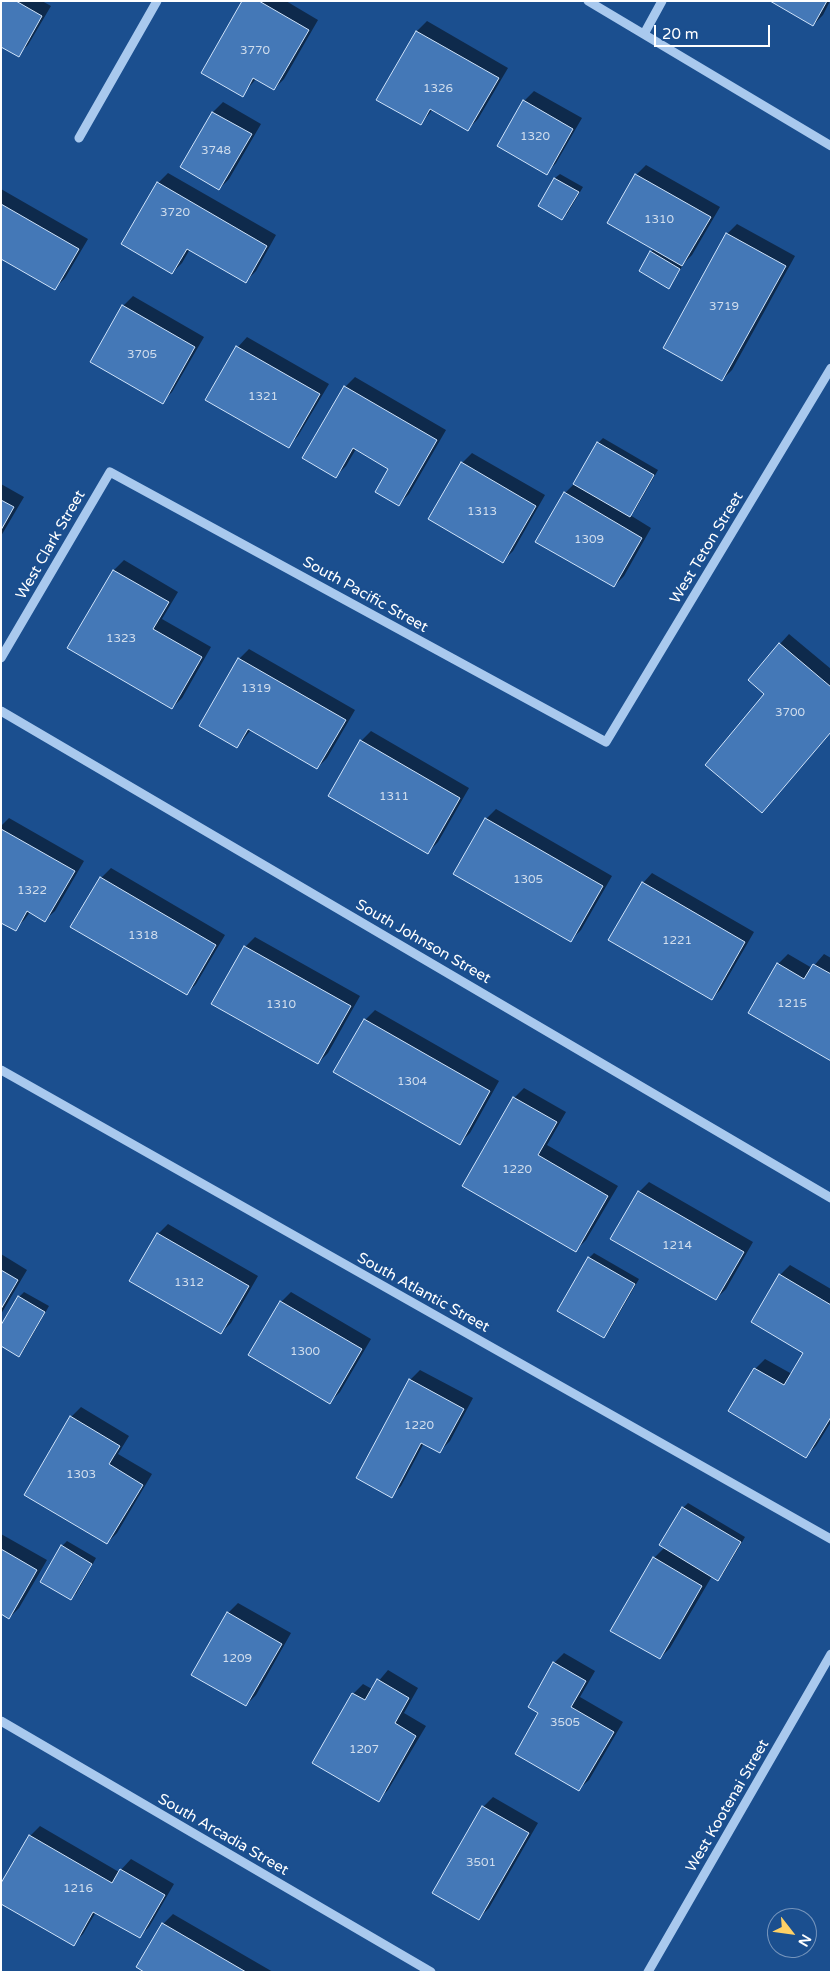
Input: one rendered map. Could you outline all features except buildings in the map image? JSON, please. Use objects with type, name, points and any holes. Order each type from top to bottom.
[{"type":"street","points":[[79,138],[156,1]]},
{"type":"street","points":[[588,1],[831,146]]},
{"type":"street","points":[[644,34],[662,1]]},
{"type":"street","name":"West Teton Street","points":[[606,742],[831,368]]},
{"type":"street","name":"South Pacific Street","points":[[110,472],[606,742]]},
{"type":"street","name":"West Clark Street","points":[[1,658],[110,472]]},
{"type":"street","name":"South Johnson Street","points":[[1,711],[831,1198]]},
{"type":"street","name":"South Atlantic Street","points":[[1,1070],[831,1539]]},
{"type":"street","name":"West Kootenai Street","points":[[648,1972],[831,1654]]},
{"type":"street","name":"South Arcadia Street","points":[[1,1721],[431,1972]]}]
